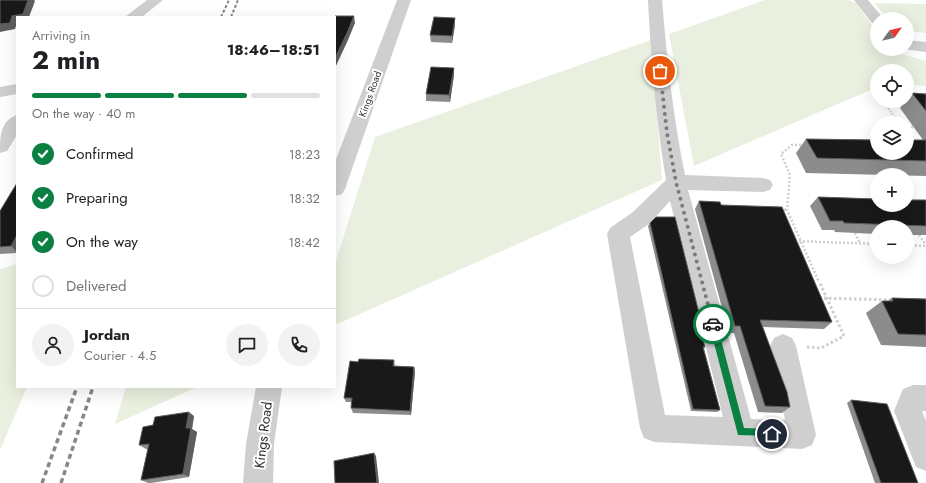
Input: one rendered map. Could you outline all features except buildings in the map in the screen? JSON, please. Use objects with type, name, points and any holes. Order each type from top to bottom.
[{"type":"street","points":[[133,16],[156,0]]},
{"type":"street","name":"Kings Road","points":[[336,186],[404,0]]},
{"type":"street","points":[[655,0],[665,118],[676,182],[741,432]]},
{"type":"street","points":[[861,0],[871,12]]},
{"type":"street","points":[[914,46],[926,47]]},
{"type":"street","points":[[0,92],[16,89]]},
{"type":"street","points":[[0,146],[16,122]]},
{"type":"street","points":[[763,185],[676,182],[641,218],[618,234],[654,428],[802,435],[783,346]]},
{"type":"street","name":"Kings Road","points":[[258,483],[260,444],[269,388]]},
{"type":"street","points":[[926,398],[913,398],[908,412],[926,457]]},
{"type":"path","points":[[783,346],[821,348],[844,336],[787,210],[790,175],[781,154],[792,144],[806,145]]},
{"type":"path","points":[[914,144],[917,148]]},
{"type":"path","points":[[772,209],[787,210]]},
{"type":"path","points":[[855,233],[860,244]]},
{"type":"path","points":[[919,235],[926,245]]},
{"type":"path","points":[[794,241],[870,244]]},
{"type":"path","points":[[914,245],[926,245]]},
{"type":"path","points":[[816,298],[897,300]]},
{"type":"path","points":[[890,300],[893,306]]},
{"type":"green space","points":[[765,0],[848,0],[856,3],[870,22],[870,56],[909,56],[926,61],[926,86],[914,85],[914,64],[870,64],[870,90],[694,166],[669,34]]},
{"type":"green space","points":[[874,3],[926,4],[926,33],[914,32],[914,12],[882,12]]},
{"type":"green space","points":[[651,40],[662,180],[336,325],[336,261],[375,137]]},
{"type":"green space","points":[[16,264],[16,388],[27,388],[0,450],[0,269]]},
{"type":"green space","points":[[126,388],[195,388],[115,424]]},
{"type":"railway","points":[[221,16],[229,0]]},
{"type":"railway","points":[[231,16],[238,0]]},
{"type":"railway","points":[[42,483],[77,388]]},
{"type":"railway","points":[[61,483],[93,388]]},
{"type":"way so far","points":[[660,71],[667,133],[676,182],[713,324]]},
{"type":"route","points":[[713,324],[741,432],[772,434]]}]
